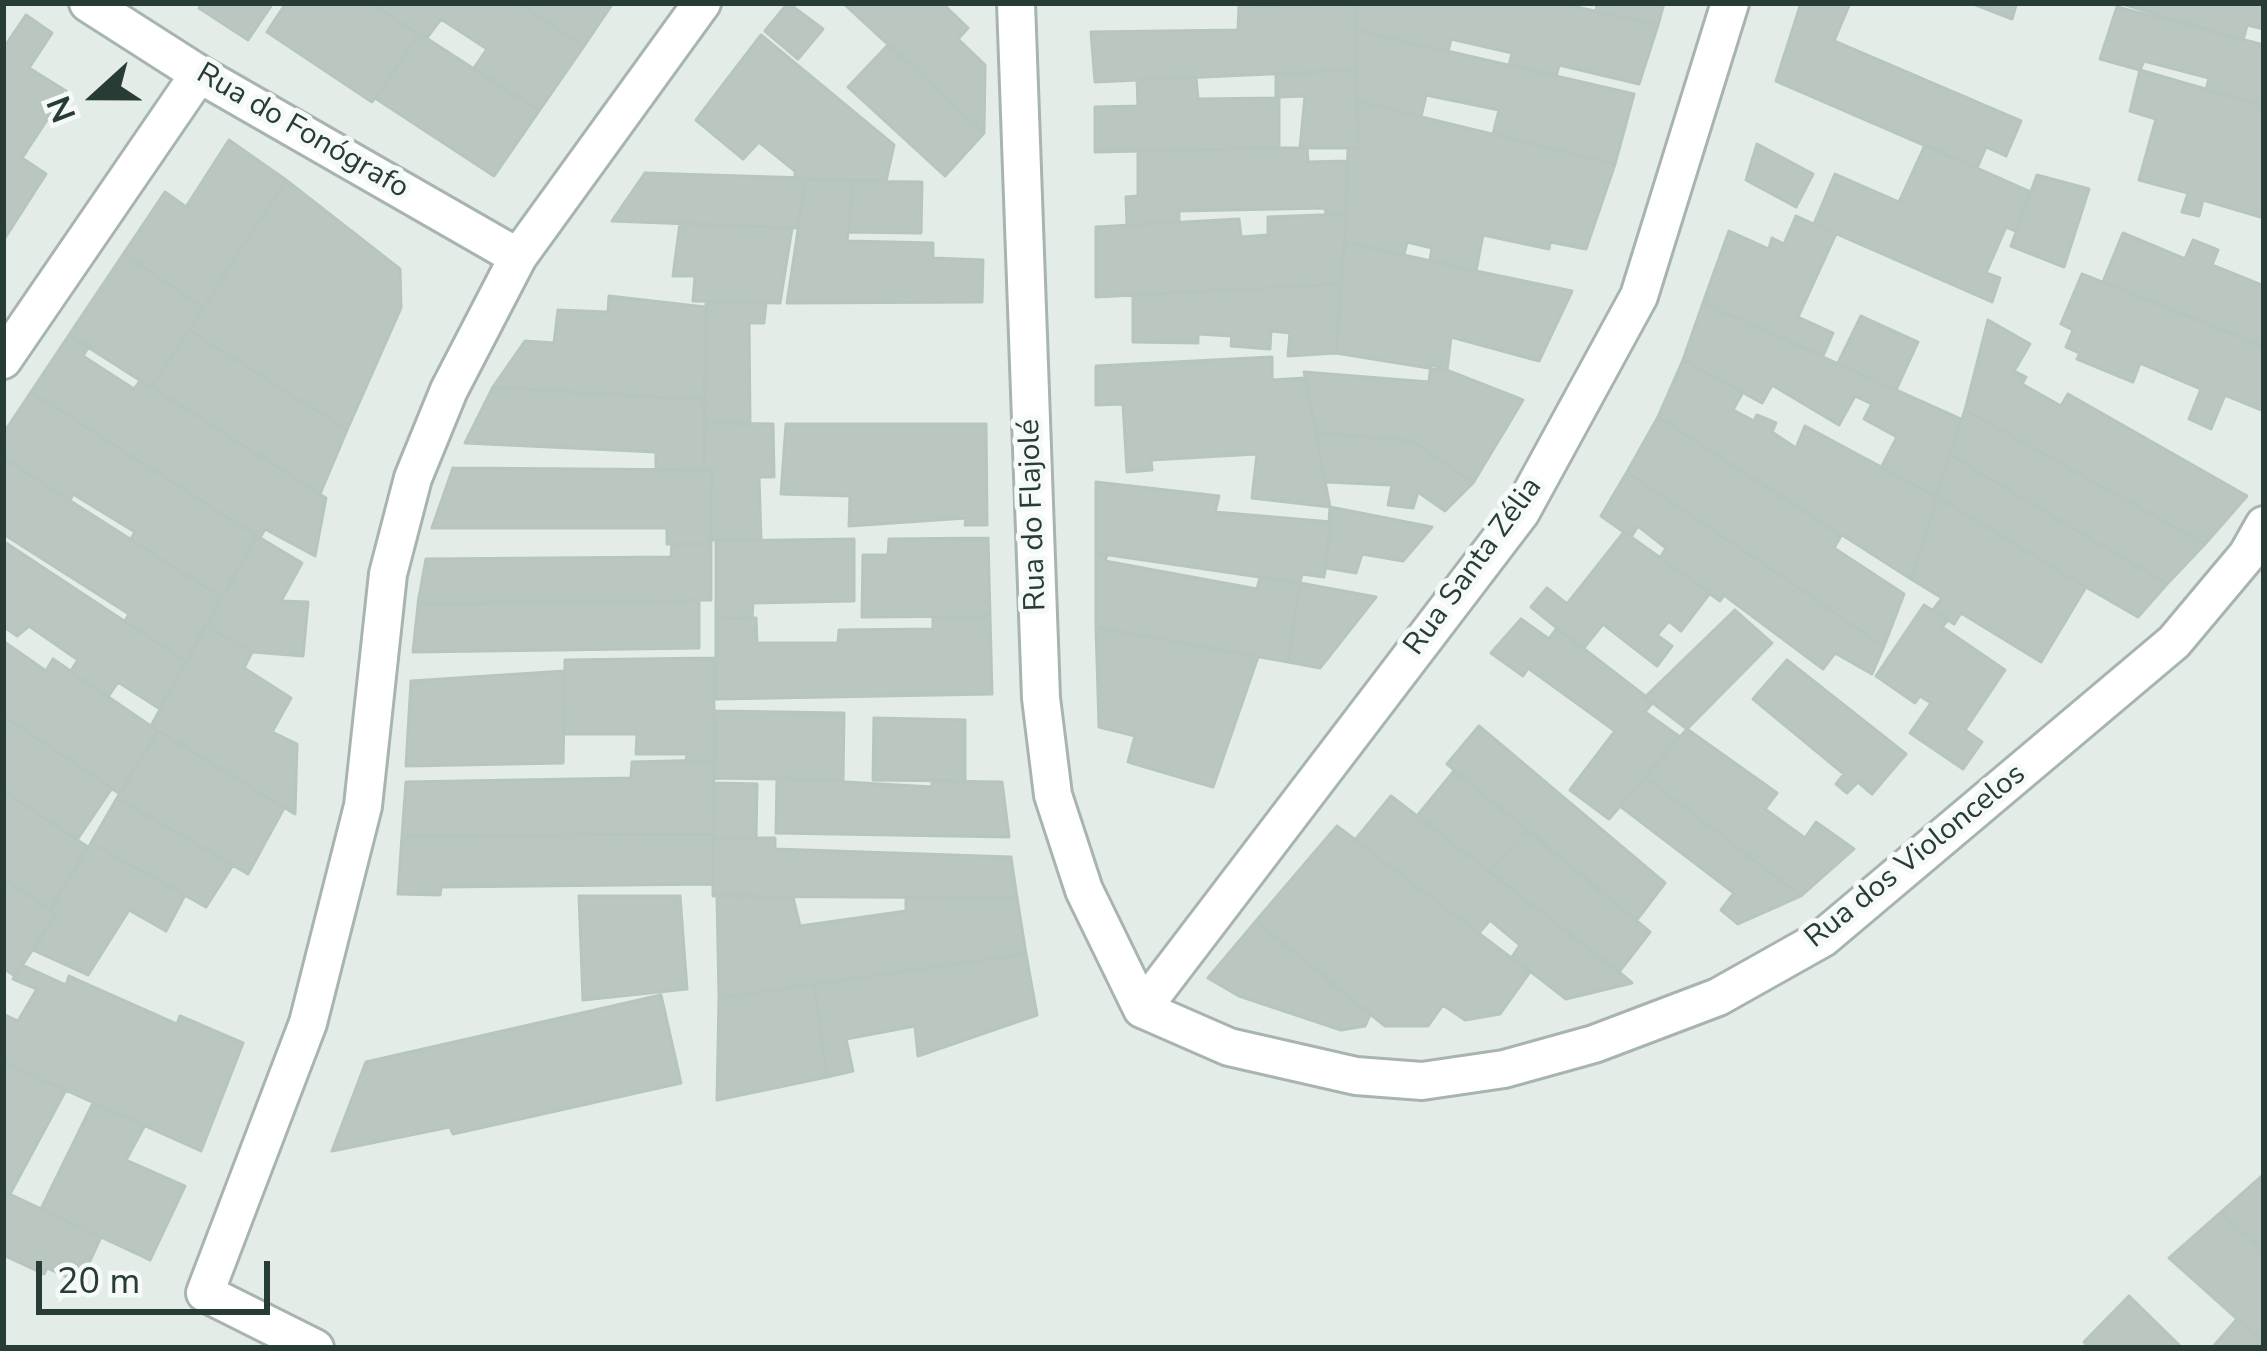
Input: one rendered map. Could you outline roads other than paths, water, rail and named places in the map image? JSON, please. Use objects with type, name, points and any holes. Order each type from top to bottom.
[{"type":"street","name":"Rua do Fonógrafo","points":[[88,3],[200,74],[518,257]]},
{"type":"street","points":[[315,1348],[205,1293],[308,1023],[363,806],[388,574],[413,478],[449,390],[518,257],[702,3]]},
{"type":"street","name":"Rua do Flajolé","points":[[1016,3],[1041,698],[1050,776],[1084,890],[1142,1009]]},
{"type":"street","name":"Rua Santa Zélia","points":[[1142,1009],[1521,512],[1639,296],[1730,3]]},
{"type":"street","points":[[3,360],[200,74]]},
{"type":"street","name":"Rua dos Violoncelos","points":[[1142,1009],[1229,1047],[1356,1076],[1422,1081],[1504,1069],[1594,1044],[1718,997],[1822,938],[2174,642],[2247,555],[2264,525]]}]
